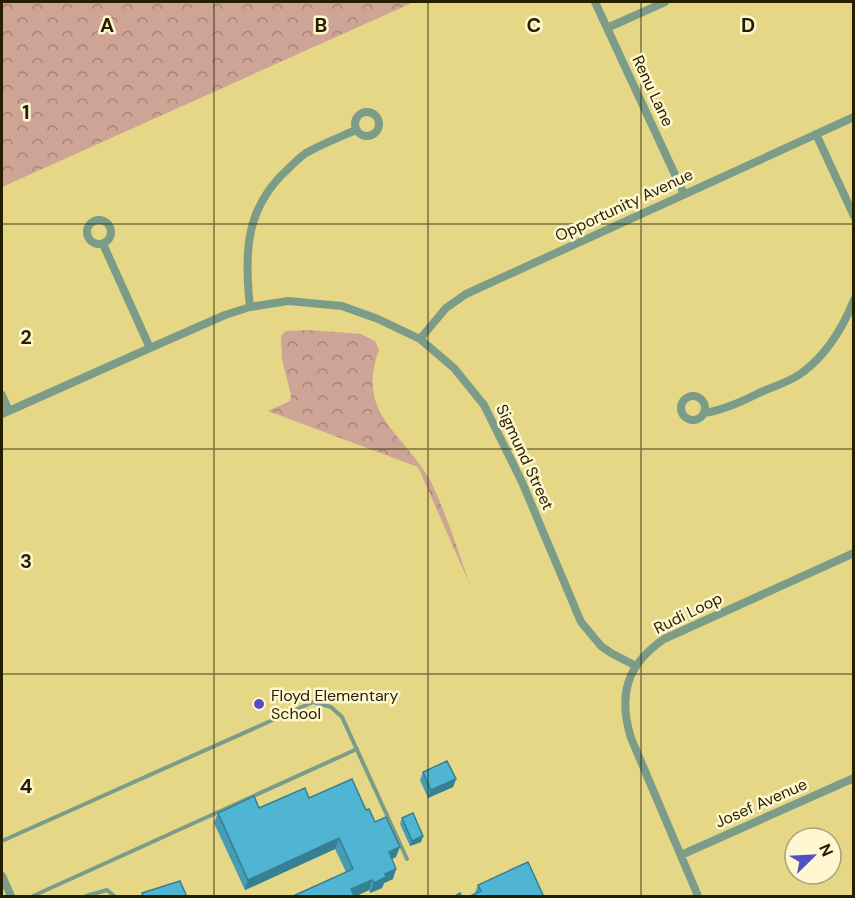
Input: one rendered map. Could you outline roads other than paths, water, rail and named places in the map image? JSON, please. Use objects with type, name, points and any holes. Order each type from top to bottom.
[{"type":"street","name":"Renu Lane","points":[[595,2],[684,194]]},
{"type":"street","points":[[607,28],[665,2]]},
{"type":"street","name":"Opportunity Avenue","points":[[420,339],[446,308],[466,294],[854,117]]},
{"type":"street","points":[[250,307],[246,272],[249,237],[257,208],[274,181],[304,154],[356,130]]},
{"type":"street","points":[[816,134],[854,216]]},
{"type":"street","points":[[103,244],[150,348]]},
{"type":"street","points":[[704,413],[743,401],[803,372],[827,349],[852,310],[854,300]]},
{"type":"street","name":"Sigmund Street","points":[[5,413],[225,315],[250,307],[288,301],[342,306],[378,319],[420,339],[454,368],[484,405],[522,482],[582,622],[601,646],[636,666]]},
{"type":"street","points":[[2,395],[5,413]]},
{"type":"street","name":"Rudi Loop","points":[[698,897],[631,738],[625,717],[627,687],[636,666],[652,647],[664,639],[854,554]]},
{"type":"street","name":"Josef Avenue","points":[[681,855],[854,778]]},
{"type":"street","points":[[2,876],[11,897]]},
{"type":"lane","points":[[2,841],[314,702],[330,707],[342,717],[407,860]]},
{"type":"lane","points":[[33,897],[357,749]]},
{"type":"lane","points":[[88,896],[107,890],[114,897]]},
{"type":"place","name":"Floyd Elementary School","points":[[259,704]]}]
